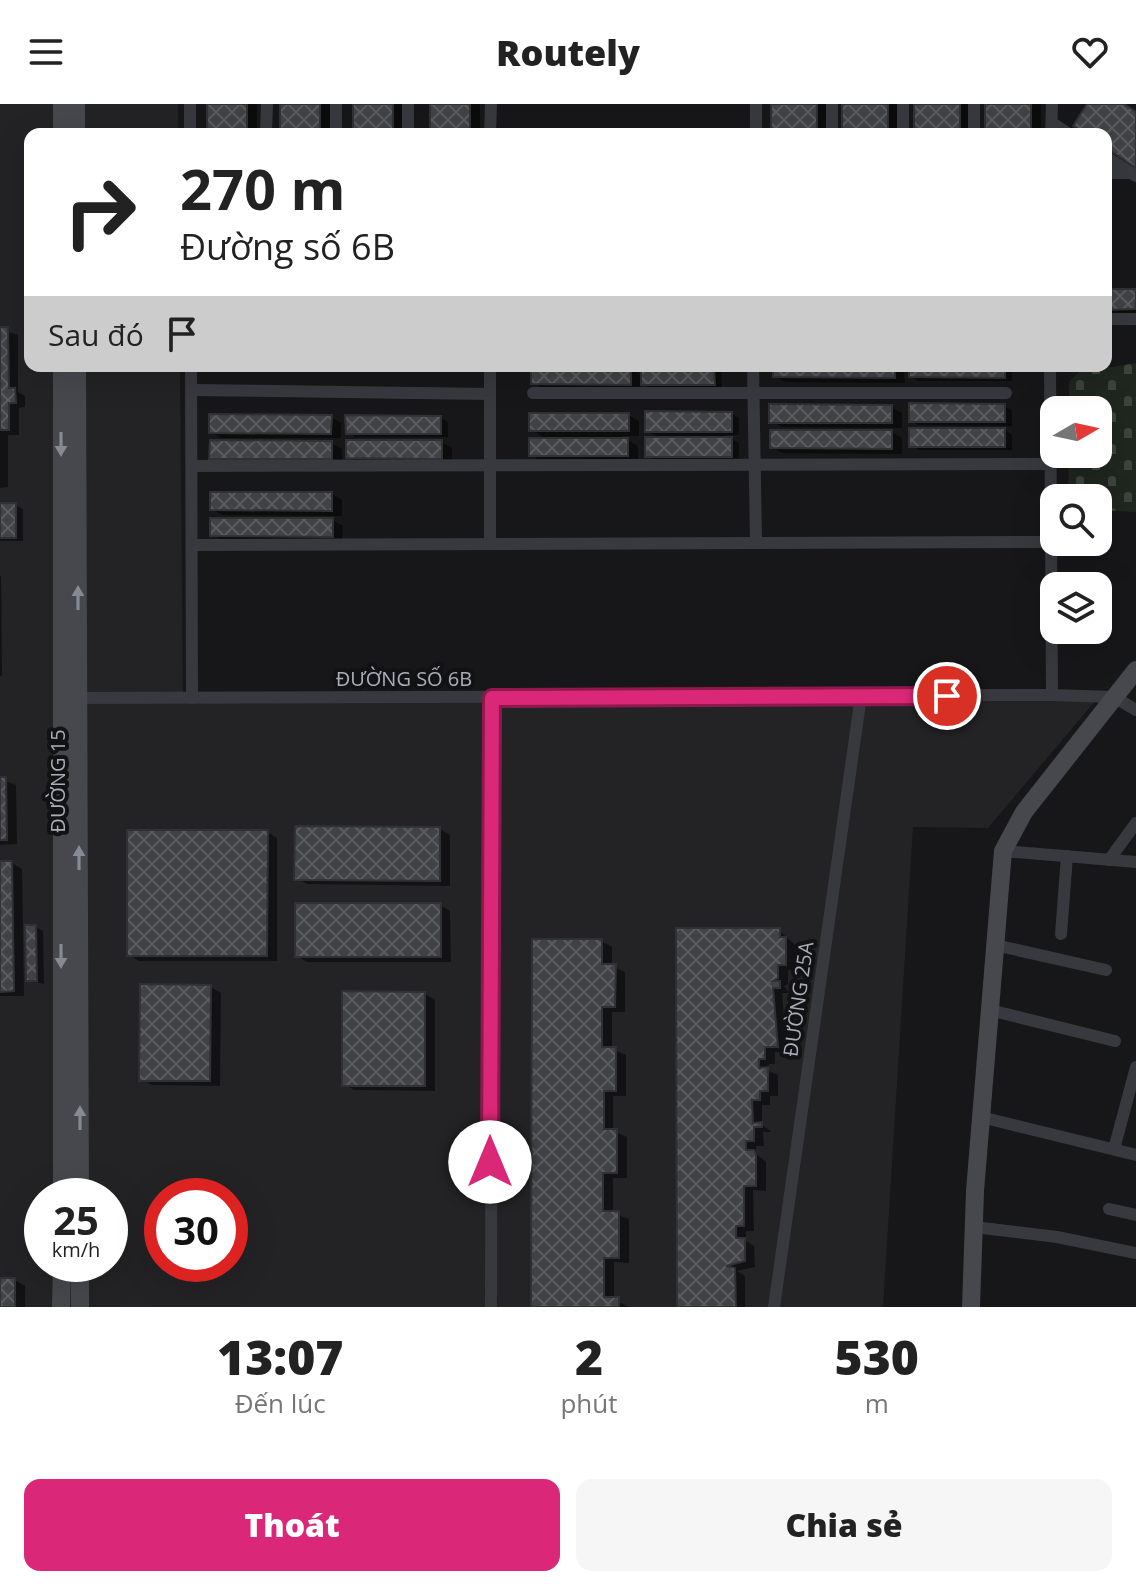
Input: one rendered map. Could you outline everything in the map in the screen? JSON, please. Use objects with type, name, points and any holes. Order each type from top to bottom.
[{"type":"street","points":[[62,104],[62,128]]},
{"type":"street","points":[[76,104],[76,128]]},
{"type":"street","points":[[190,104],[190,128]]},
{"type":"street","points":[[266,128],[267,104]]},
{"type":"street","points":[[336,104],[336,128]]},
{"type":"street","points":[[408,104],[408,128]]},
{"type":"street","points":[[490,128],[491,104]]},
{"type":"street","points":[[756,104],[756,128]]},
{"type":"street","points":[[832,104],[832,128]]},
{"type":"street","points":[[903,104],[903,128]]},
{"type":"street","points":[[974,104],[974,128]]},
{"type":"street","points":[[1051,128],[1052,104]]},
{"type":"street","points":[[1112,161],[1134,174]]},
{"type":"street","points":[[1112,173],[1134,174]]},
{"type":"street","points":[[1112,319],[1136,319]]},
{"type":"street","name":"ĐƯỜNG 15","points":[[62,372],[80,1178]]},
{"type":"street","name":"ĐƯỜNG 15","points":[[62,1178],[77,372]]},
{"type":"street","points":[[191,372],[192,698]]},
{"type":"street","points":[[490,372],[490,543]]},
{"type":"street","points":[[753,372],[756,542]]},
{"type":"street","points":[[1050,372],[1050,396]]},
{"type":"street","points":[[192,390],[490,394]]},
{"type":"street","points":[[533,393],[1006,393]]},
{"type":"street","points":[[192,466],[1040,464]]},
{"type":"street","points":[[192,545],[1040,542]]},
{"type":"street","points":[[1050,556],[1052,695]]},
{"type":"street","points":[[971,1307],[981,1117],[1003,851],[1024,812],[1136,670]]},
{"type":"street","name":"ĐƯỜNG 25A","points":[[774,1307],[861,696]]},
{"type":"street","points":[[1114,697],[1136,710]]},
{"type":"street","name":"ĐƯỜNG SỐ 6B","points":[[70,698],[1114,697]]},
{"type":"street","points":[[491,1307],[492,698]]},
{"type":"street","points":[[1109,860],[1136,823]]},
{"type":"street","points":[[1003,851],[1136,862]]},
{"type":"street","points":[[1061,934],[1067,856]]},
{"type":"street","points":[[995,945],[1106,970]]},
{"type":"street","points":[[990,1010],[1115,1041]]},
{"type":"street","points":[[1114,1149],[1136,1067]]},
{"type":"street","points":[[981,1117],[1136,1155]]},
{"type":"street","points":[[1109,1209],[1136,1215]]},
{"type":"street","points":[[974,1227],[1057,1237],[1136,1253]]},
{"type":"street","points":[[61,1307],[62,1282]]},
{"type":"street","points":[[80,1282],[80,1307]]},
{"type":"shaded area","points":[[0,104],[178,104],[178,128],[24,128],[24,372],[180,372],[183,700],[1096,700],[988,828],[913,827],[883,1307],[0,1307]]},
{"type":"green space","points":[[1136,363],[1136,512],[1112,511],[1112,484],[1068,484],[1069,468],[1112,468],[1112,396],[1069,396],[1069,382],[1079,372],[1112,372],[1112,367]]},
{"type":"building","points":[[207,104],[247,104],[247,128],[207,128]]},
{"type":"building","points":[[280,104],[320,104],[320,128],[280,128]]},
{"type":"building","points":[[353,104],[393,104],[393,128],[353,128]]},
{"type":"building","points":[[430,104],[470,104],[470,128],[430,128]]},
{"type":"building","points":[[771,104],[817,104],[817,128],[771,128]]},
{"type":"building","points":[[842,104],[888,104],[888,128],[842,128]]},
{"type":"building","points":[[914,104],[960,104],[960,128],[914,128]]},
{"type":"building","points":[[985,104],[1031,104],[1031,128],[985,128]]},
{"type":"building","points":[[1087,104],[1124,104],[1136,112],[1136,168],[1112,152],[1112,128],[1073,126]]},
{"type":"building","points":[[1112,289],[1136,289],[1136,309],[1112,310]]},
{"type":"building","points":[[0,327],[8,327],[9,388],[15,388],[16,403],[9,403],[9,430],[0,430]]},
{"type":"building","points":[[531,372],[631,372],[631,385],[531,384]]},
{"type":"building","points":[[641,372],[714,372],[715,385],[641,385]]},
{"type":"building","points":[[773,372],[895,372],[895,378],[773,377]]},
{"type":"building","points":[[909,372],[1005,372],[1005,378],[909,377]]},
{"type":"building","points":[[909,403],[1005,404],[1005,422],[909,422]]},
{"type":"building","points":[[769,404],[892,405],[892,423],[769,423]]},
{"type":"building","points":[[645,411],[732,412],[732,432],[645,432]]},
{"type":"building","points":[[529,413],[629,413],[629,431],[529,431]]},
{"type":"building","points":[[209,414],[332,415],[331,434],[209,433]]},
{"type":"building","points":[[345,415],[441,416],[441,434],[346,434]]},
{"type":"building","points":[[909,428],[1005,428],[1005,447],[909,447]]},
{"type":"building","points":[[770,430],[892,430],[892,449],[770,448]]},
{"type":"building","points":[[645,437],[732,437],[732,457],[645,457]]},
{"type":"building","points":[[529,438],[628,438],[628,456],[529,456]]},
{"type":"building","points":[[210,440],[332,441],[332,459],[209,459]]},
{"type":"building","points":[[346,440],[442,440],[442,459],[346,458]]},
{"type":"building","points":[[210,492],[332,492],[332,511],[210,510]]},
{"type":"building","points":[[0,503],[16,503],[16,538],[0,538]]},
{"type":"building","points":[[210,518],[333,518],[333,537],[210,536]]},
{"type":"building","points":[[0,777],[6,777],[7,840],[0,840]]},
{"type":"building","points":[[295,826],[440,827],[440,881],[294,880]]},
{"type":"building","points":[[127,830],[268,830],[267,956],[127,956]]},
{"type":"building","points":[[0,861],[12,861],[14,991],[0,992]]},
{"type":"building","points":[[295,903],[441,903],[441,957],[295,957]]},
{"type":"building","points":[[25,925],[36,925],[37,981],[26,981]]},
{"type":"building","points":[[676,928],[780,928],[780,937],[786,937],[786,965],[778,965],[778,978],[773,981],[780,981],[780,988],[773,988],[778,1047],[765,1047],[765,1059],[759,1059],[759,1068],[768,1067],[768,1091],[760,1091],[760,1100],[752,1100],[753,1123],[762,1122],[762,1127],[754,1127],[754,1141],[746,1141],[746,1150],[754,1150],[756,1155],[756,1186],[744,1186],[744,1226],[736,1226],[736,1238],[745,1238],[745,1261],[726,1266],[735,1268],[736,1307],[677,1307]]},
{"type":"building","points":[[532,939],[602,939],[602,964],[616,964],[615,1007],[602,1007],[602,1047],[616,1047],[616,1091],[604,1091],[604,1129],[617,1129],[617,1173],[603,1173],[603,1211],[619,1211],[619,1258],[604,1258],[604,1297],[619,1297],[619,1307],[531,1307]]},
{"type":"building","points":[[140,984],[211,985],[210,1081],[139,1081]]},
{"type":"building","points":[[342,991],[425,992],[425,1086],[342,1086]]},
{"type":"building","points":[[0,1278],[15,1278],[15,1307],[0,1307]]},
{"type":"route","points":[[490,1162],[492,698],[947,696]]}]
